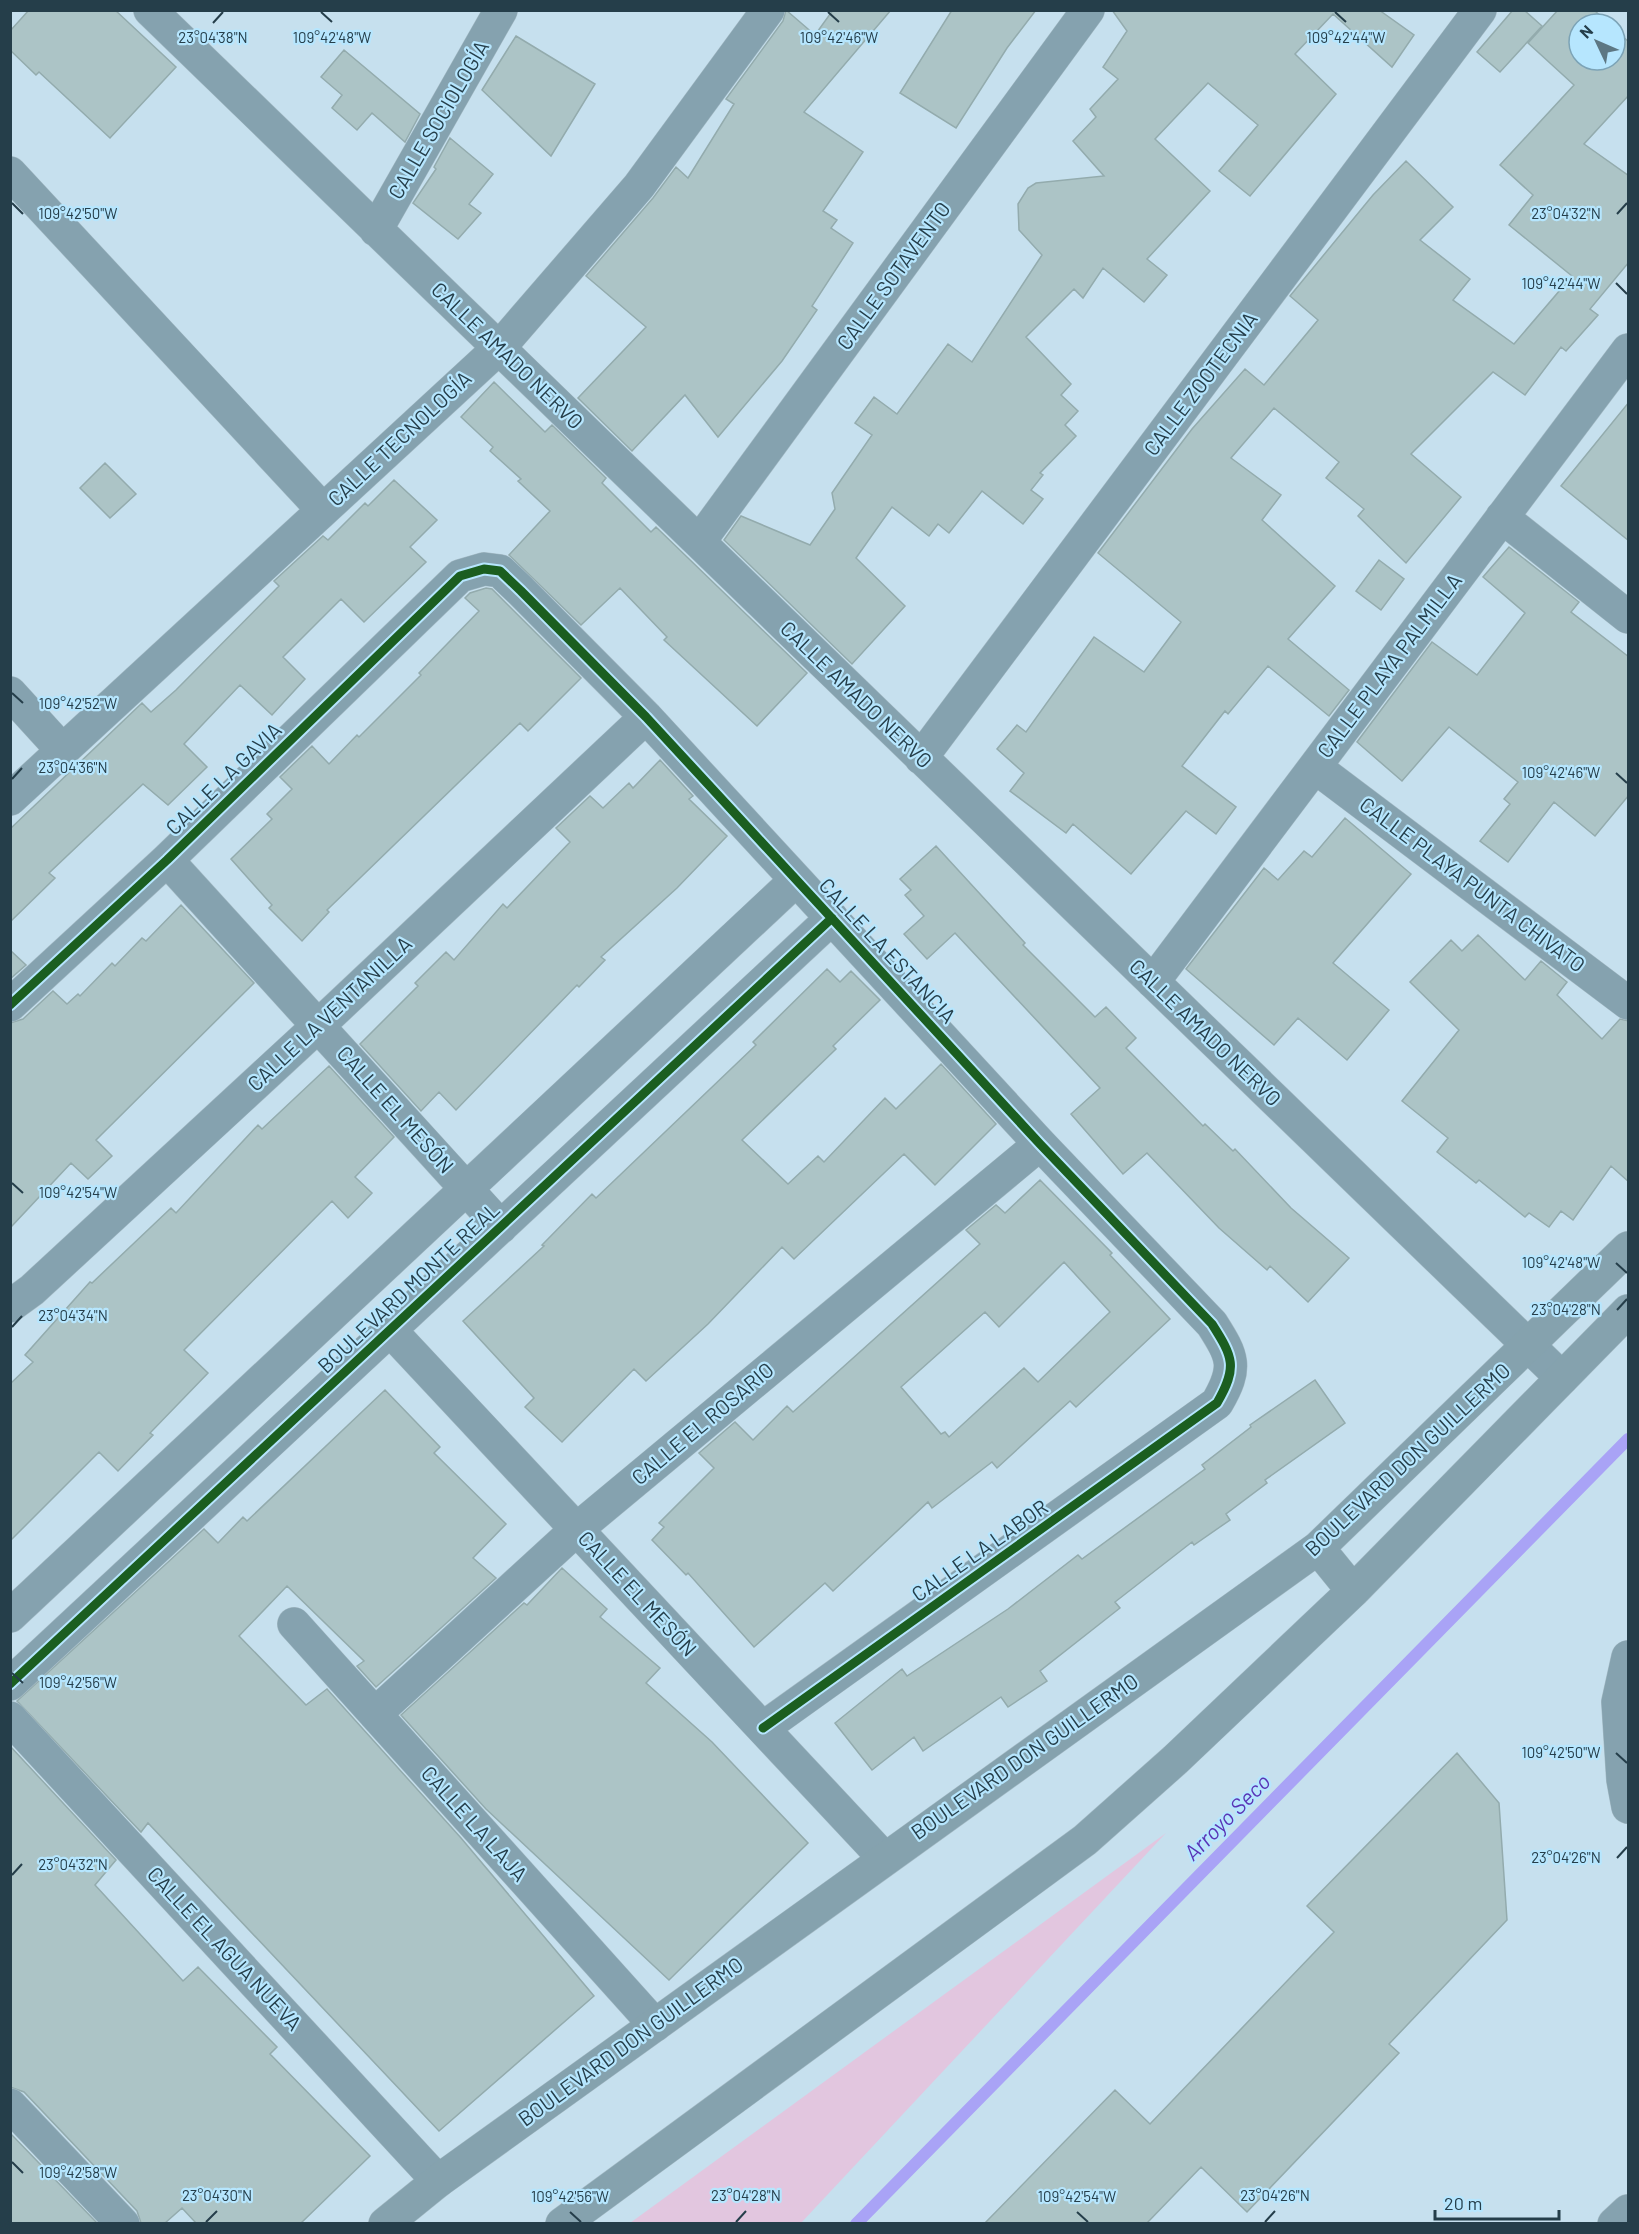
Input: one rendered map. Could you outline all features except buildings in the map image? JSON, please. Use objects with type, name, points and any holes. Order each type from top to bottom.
[{"type":"main road","name":"BOULEVARD DON GUILLERMO","points":[[385,2223],[438,2181],[884,1857],[1318,1548],[1529,1347],[1629,1248]]},
{"type":"main road","points":[[562,2223],[1086,1840],[1175,1760],[1353,1592],[1629,1311]]},
{"type":"main road","points":[[1318,1548],[1353,1592]]},
{"type":"street","name":"CALLE AMADO NERVO","points":[[150,10],[1562,1378]]},
{"type":"street","name":"CALLE SOCIOLOGÍA","points":[[376,230],[501,10]]},
{"type":"street","name":"CALLE TECNOLOGÍA","points":[[16,782],[63,751],[499,348],[639,186],[768,10]]},
{"type":"street","name":"CALLE SOTAVENTO","points":[[699,542],[1088,10]]},
{"type":"street","name":"CALLE ZOOTECNIA","points":[[921,758],[1480,10]]},
{"type":"street","points":[[10,173],[323,510]]},
{"type":"street","name":"CALLE PLAYA PALMILLA","points":[[1153,982],[1629,350]]},
{"type":"street","points":[[1502,517],[1629,617]]},
{"type":"street","name":"CALLE LA ESTANCIA","points":[[460,576],[484,569],[500,571],[646,717],[1040,1144],[1212,1324],[1229,1351],[1230,1380],[1216,1403]]},
{"type":"street","name":"CALLE LA GAVIA","points":[[10,1005],[167,860],[460,576]]},
{"type":"street","points":[[10,693],[63,751]]},
{"type":"street","name":"CALLE LA VENTANILLA","points":[[10,1306],[32,1290],[318,1026],[646,717]]},
{"type":"street","name":"CALLE PLAYA PUNTA CHIVATO","points":[[1314,767],[1629,1003]]},
{"type":"street","name":"CALLE EL MESÓN","points":[[167,860],[501,1227]]},
{"type":"street","name":"BOULEVARD MONTE REAL","points":[[10,1616],[796,880]]},
{"type":"street","name":"BOULEVARD MONTE REAL","points":[[10,1684],[832,918]]},
{"type":"street","name":"CALLE EL ROSARIO","points":[[375,1714],[577,1529],[1040,1144]]},
{"type":"street","name":"CALLE EL MESÓN","points":[[390,1330],[884,1857]]},
{"type":"street","name":"CALLE LA LABOR","points":[[763,1728],[1216,1403]]},
{"type":"street","name":"CALLE LA LAJA","points":[[294,1624],[655,2025]]},
{"type":"street","points":[[1629,1657],[1618,1702],[1623,1780],[1629,1807]]},
{"type":"street","name":"CALLE EL AGUA NUEVA","points":[[10,1718],[438,2181]]},
{"type":"street","points":[[10,2106],[123,2223]]},
{"type":"street","points":[[1614,2223],[1629,2211]]},
{"type":"shaded area","points":[[1166,1833],[801,2223],[630,2223]]},
{"type":"waterway","name":"Arroyo Seco","points":[[856,2224],[1628,1439]]},
{"type":"cycle path","points":[[10,1005],[167,860],[460,576],[484,569],[500,571],[521,591],[646,717],[1040,1144],[1212,1324],[1225,1345],[1230,1362],[1228,1380],[1217,1403],[763,1728]]},
{"type":"cycle path","points":[[10,1684],[832,918]]}]
